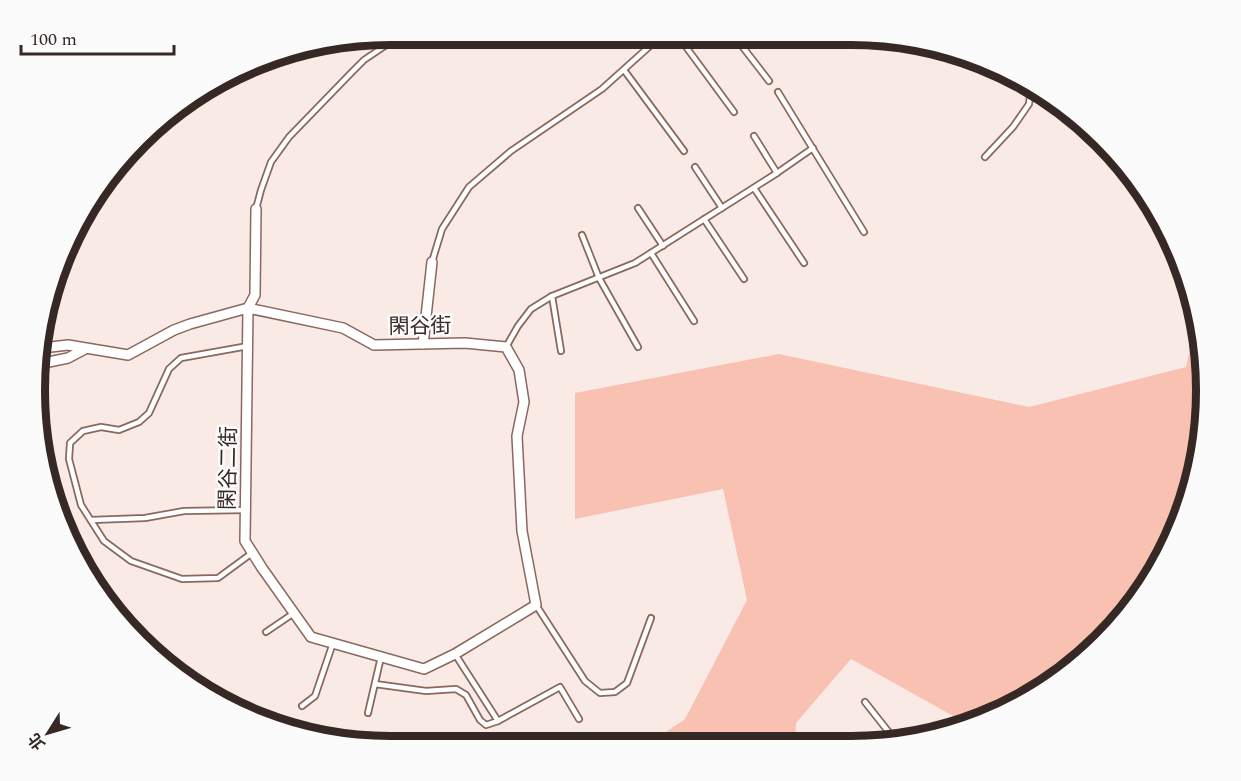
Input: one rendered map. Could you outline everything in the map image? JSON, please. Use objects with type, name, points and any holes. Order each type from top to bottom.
[{"type":"street","name":"閑谷二街","points":[[256,209],[255,295],[248,308],[245,541],[262,568],[312,637],[424,669],[455,654],[536,605]]},
{"type":"street","points":[[423,344],[432,262]]},
{"type":"street","name":"閑谷街","points":[[48,347],[68,345],[128,355],[174,330],[248,308],[343,328],[374,345],[465,343],[507,347]]},
{"type":"street","points":[[507,347],[519,370],[524,402],[517,436],[522,531],[536,605]]},
{"type":"street","points":[[46,362],[68,358],[85,349]]},
{"type":"lane","points":[[256,209],[271,162],[289,136],[358,66],[386,45]]},
{"type":"lane","points":[[432,262],[442,229],[469,186],[511,151],[602,89],[652,45]]},
{"type":"lane","points":[[685,45],[734,112]]},
{"type":"lane","points":[[741,45],[769,81]]},
{"type":"lane","points":[[624,69],[684,151]]},
{"type":"lane","points":[[778,92],[864,232]]},
{"type":"lane","points":[[985,157],[1013,127],[1029,104],[1030,95]]},
{"type":"lane","points":[[754,136],[777,173]]},
{"type":"lane","points":[[507,347],[518,326],[531,309],[552,296],[635,263],[813,148]]},
{"type":"lane","points":[[694,167],[722,208]]},
{"type":"lane","points":[[753,188],[804,263]]},
{"type":"lane","points":[[638,208],[663,246]]},
{"type":"lane","points":[[704,219],[744,279]]},
{"type":"lane","points":[[582,235],[599,278],[638,347]]},
{"type":"lane","points":[[651,253],[694,321]]},
{"type":"lane","points":[[552,296],[561,351]]},
{"type":"lane","points":[[248,346],[181,358],[170,369],[149,413],[139,422],[119,430],[101,427],[83,431],[70,443],[69,459],[81,505],[104,541],[131,561],[182,579],[218,578],[252,553]]},
{"type":"lane","points":[[91,520],[145,518],[184,511],[246,510]]},
{"type":"lane","points":[[536,605],[585,681],[600,693],[615,692],[627,683],[651,618]]},
{"type":"lane","points":[[266,632],[294,613]]},
{"type":"lane","points":[[302,706],[315,696],[333,643]]},
{"type":"lane","points":[[455,654],[498,721]]},
{"type":"lane","points":[[368,713],[381,657]]},
{"type":"lane","points":[[375,684],[426,691],[456,689],[466,695],[480,720],[486,724],[498,721],[560,687],[579,718]]},
{"type":"lane","points":[[865,702],[890,734]]},
{"type":"shaded area","points":[[1192,340],[1196,390],[1193,436],[1184,480],[1170,523],[1150,563],[1125,601],[1095,635],[1061,665],[1023,690],[983,710],[959,719],[851,659],[796,723],[795,736],[660,736],[685,719],[747,600],[723,489],[575,519],[575,393],[779,354],[1029,407],[1186,367]]}]
